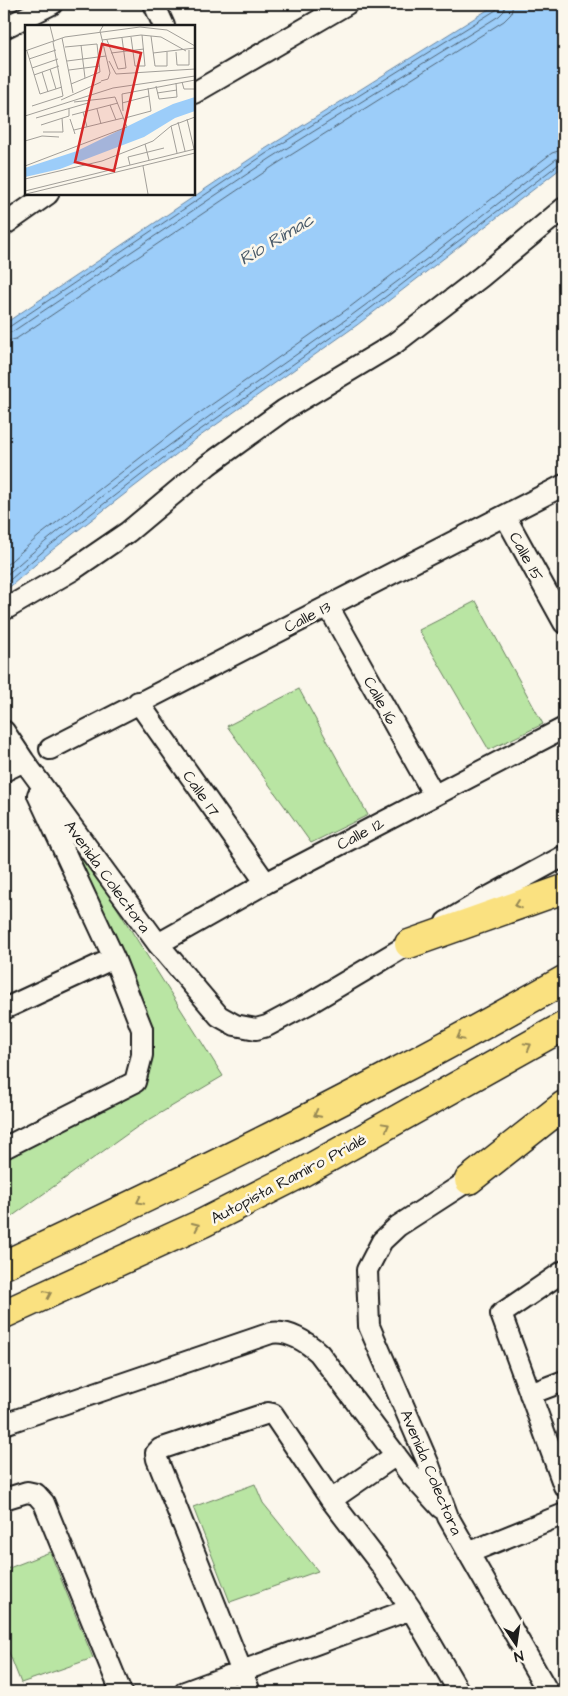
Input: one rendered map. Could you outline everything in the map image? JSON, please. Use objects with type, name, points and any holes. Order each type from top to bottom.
[{"type":"highway","points":[[409,944],[564,889]]},
{"type":"highway","points":[[4,1265],[284,1131],[399,1071],[564,980]]},
{"type":"highway","name":"Autopista Ramiro Prialé","points":[[4,1314],[202,1223],[296,1176],[564,1026]]},
{"type":"highway","points":[[469,1180],[564,1105]]},
{"type":"street","points":[[4,28],[52,4]]},
{"type":"street","points":[[154,4],[164,25]]},
{"type":"street","points":[[195,92],[348,4]]},
{"type":"street","points":[[4,225],[47,195]]},
{"type":"street","points":[[4,610],[71,571],[128,532],[208,465],[284,410],[394,344],[481,277],[564,208]]},
{"type":"street","name":"Calle 13","points":[[50,748],[564,485]]},
{"type":"street","name":"Calle 15","points":[[505,516],[564,623]]},
{"type":"street","name":"Calle 16","points":[[328,606],[434,795]]},
{"type":"street","name":"Calle 17","points":[[138,702],[266,883]]},
{"type":"street","name":"Calle 12","points":[[158,944],[266,883],[564,728]]},
{"type":"street","name":"Avenida Colectora","points":[[4,731],[158,944],[219,1016],[235,1026],[256,1029],[267,1026],[310,1003],[409,944]]},
{"type":"street","points":[[4,771],[24,761],[59,842],[114,958],[142,1030],[142,1055],[135,1082],[4,1148]]},
{"type":"street","points":[[409,944],[481,901],[564,856]]},
{"type":"street","points":[[4,1009],[114,958]]},
{"type":"street","points":[[469,1180],[564,1120]]},
{"type":"street","name":"Avenida Colectora","points":[[469,1180],[398,1226],[382,1241],[367,1270],[369,1326],[429,1465],[448,1517],[548,1692]]},
{"type":"street","points":[[564,1271],[501,1314],[564,1486]]},
{"type":"street","points":[[4,1424],[271,1333],[282,1332],[303,1341],[319,1353],[396,1455],[448,1517]]},
{"type":"street","points":[[530,1394],[564,1381]]},
{"type":"street","points":[[250,1692],[157,1459],[157,1450],[266,1413],[271,1413],[411,1609],[460,1692]]},
{"type":"street","points":[[332,1500],[396,1455]]},
{"type":"street","points":[[4,1499],[26,1492],[36,1494],[44,1503],[121,1692]]},
{"type":"street","points":[[468,1553],[564,1514]]},
{"type":"street","points":[[185,1692],[411,1609]]},
{"type":"green space","points":[[476,601],[543,724],[489,750],[419,630]]},
{"type":"green space","points":[[299,689],[368,815],[311,843],[227,726]]},
{"type":"green space","points":[[69,832],[223,1076],[137,1127],[4,1222],[4,1158],[114,1103],[147,1057],[68,845]]},
{"type":"green space","points":[[255,1484],[263,1503],[318,1571],[230,1602],[193,1507]]},
{"type":"green space","points":[[50,1552],[93,1658],[21,1683],[4,1640],[4,1570]]},
{"type":"water","name":"Río Rímac","points":[[497,4],[564,4],[564,166],[357,325],[196,439],[51,551],[4,592],[4,324],[265,149]]}]
